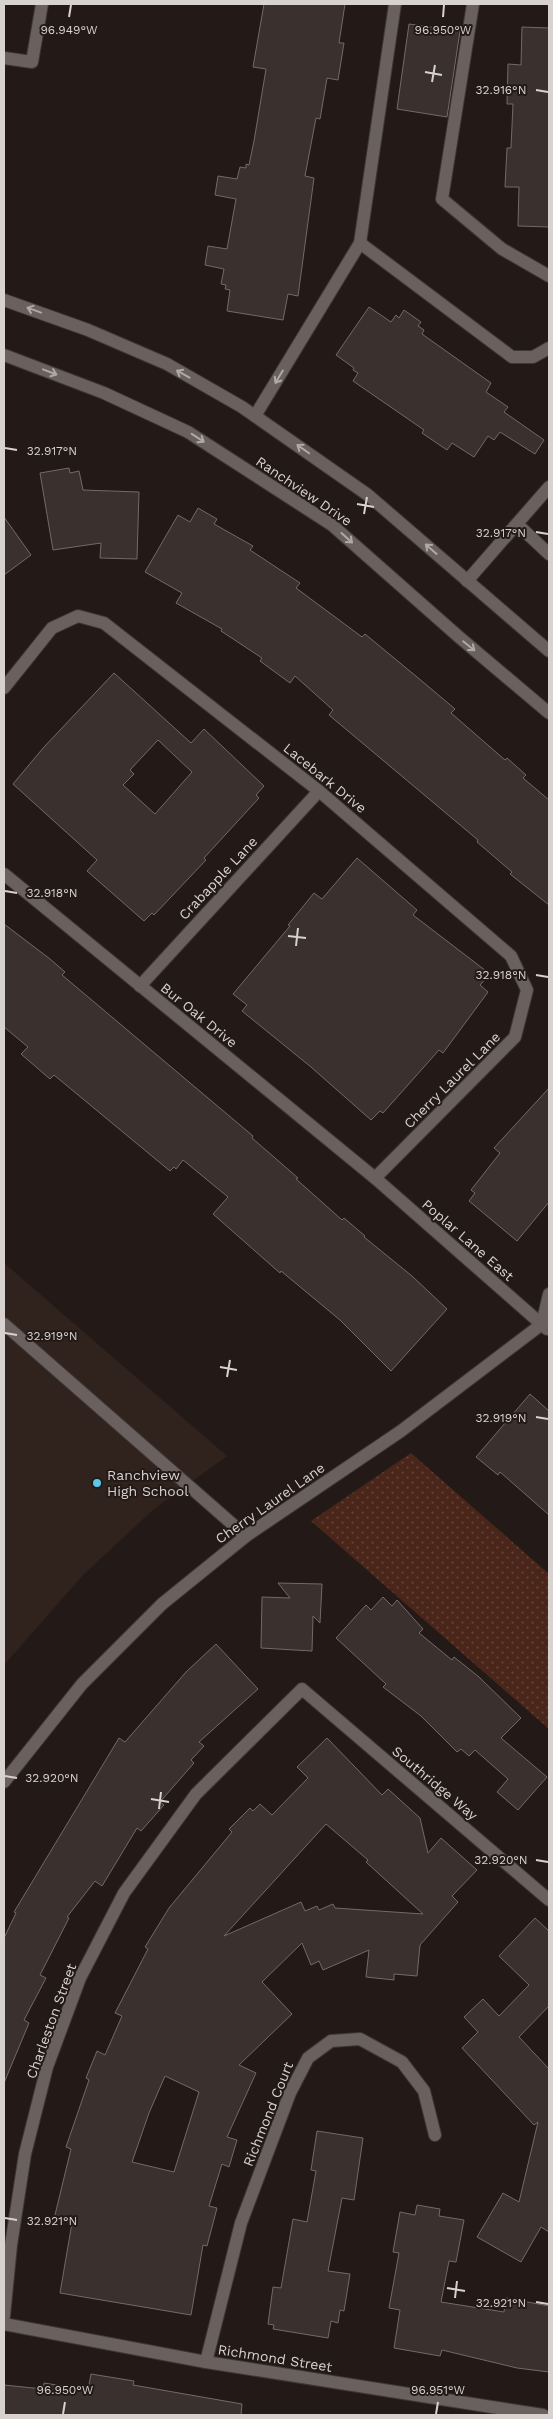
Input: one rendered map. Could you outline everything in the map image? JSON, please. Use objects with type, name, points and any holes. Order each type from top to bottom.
[{"type":"street","points":[[4,58],[32,62],[42,4]]},
{"type":"street","points":[[255,416],[360,243],[395,4]]},
{"type":"street","points":[[473,4],[442,199],[502,249],[549,276]]},
{"type":"street","points":[[360,243],[512,357],[533,357],[549,348]]},
{"type":"street","points":[[4,300],[88,330],[167,364],[255,416],[368,496],[549,651]]},
{"type":"street","name":"Ranchview Drive","points":[[4,356],[104,393],[188,432],[332,525],[549,713]]},
{"type":"street","points":[[468,581],[549,488]]},
{"type":"street","points":[[517,524],[549,554]]},
{"type":"street","name":"Lacebark Drive","points":[[4,688],[52,628],[78,616],[104,623],[319,791],[511,956],[527,990]]},
{"type":"street","name":"Crabapple Lane","points":[[140,986],[319,791]]},
{"type":"street","name":"Bur Oak Drive","points":[[4,874],[376,1178]]},
{"type":"street","name":"Cherry Laurel Lane","points":[[376,1178],[515,1037],[527,990]]},
{"type":"street","name":"Poplar Lane East","points":[[376,1178],[547,1326]]},
{"type":"street","points":[[547,1326],[549,1294]]},
{"type":"street","points":[[4,1324],[246,1536]]},
{"type":"street","name":"Cherry Laurel Lane","points":[[4,1782],[82,1684],[162,1604],[246,1536],[401,1430],[547,1326]]},
{"type":"street","name":"Southridge Way","points":[[302,1689],[549,1900]]},
{"type":"street","name":"Charleston Street","points":[[4,2316],[11,2245],[25,2154],[47,2067],[80,1978],[124,1893],[196,1794],[302,1689]]},
{"type":"street","name":"Richmond Court","points":[[206,2362],[241,2223],[290,2093],[308,2058],[331,2041],[360,2039],[402,2062],[424,2091],[435,2135]]},
{"type":"street","name":"Richmond Street","points":[[4,2324],[206,2362],[543,2415]]},
{"type":"shaded area","name":"Ranchview High School","points":[[4,1263],[227,1456],[154,1509],[83,1575],[4,1665]]},
{"type":"shaded area","points":[[411,1453],[549,1574],[549,1729],[311,1521]]},
{"type":"building","points":[[264,4],[345,4],[339,43],[344,43],[338,80],[327,78],[320,119],[316,118],[305,176],[314,178],[298,296],[288,294],[283,320],[227,311],[230,290],[225,289],[226,285],[221,284],[224,269],[205,265],[208,246],[227,249],[236,199],[215,195],[218,176],[237,179],[240,167],[246,168],[246,164],[249,165],[266,69],[253,67]]},
{"type":"building","points":[[409,24],[460,31],[447,117],[397,109]]},
{"type":"building","points":[[522,27],[549,28],[549,227],[518,226],[519,187],[505,187],[507,148],[511,148],[513,104],[507,104],[508,64],[521,65]]},
{"type":"building","points":[[369,307],[391,322],[396,315],[399,318],[404,310],[421,322],[418,326],[424,330],[422,334],[491,383],[486,392],[508,407],[504,412],[544,440],[535,454],[500,432],[494,440],[488,436],[474,457],[452,443],[447,450],[422,433],[424,430],[353,381],[358,373],[336,355]]},
{"type":"building","points":[[69,468],[70,473],[79,471],[83,490],[139,492],[137,559],[100,558],[101,543],[53,550],[40,473]]},
{"type":"building","points":[[198,508],[217,519],[214,524],[253,546],[250,550],[300,583],[296,588],[362,637],[365,634],[423,682],[455,709],[451,713],[505,760],[507,758],[526,775],[523,778],[549,800],[549,905],[510,874],[512,872],[477,842],[478,840],[329,715],[333,710],[295,676],[290,683],[260,661],[262,658],[221,631],[222,629],[176,603],[182,593],[145,572],[178,515],[190,522]]},
{"type":"building","points":[[4,517],[31,555],[4,575]]},
{"type":"building","points":[[114,673],[191,743],[204,729],[264,786],[256,795],[259,798],[204,858],[206,860],[154,915],[152,913],[144,921],[87,871],[97,860],[13,784],[44,747]],"holes":[[[158,740],[192,772],[155,814],[123,785],[134,774],[130,770]]]},
{"type":"building","points":[[357,858],[417,910],[413,915],[490,974],[480,985],[488,992],[443,1053],[439,1050],[383,1113],[380,1111],[371,1120],[311,1067],[242,1011],[247,1005],[233,994],[290,926],[288,925],[314,893],[322,899]]},
{"type":"building","points":[[4,924],[65,972],[62,975],[253,1136],[252,1138],[298,1178],[296,1179],[342,1220],[344,1218],[412,1276],[447,1309],[391,1371],[340,1320],[281,1271],[280,1273],[213,1214],[228,1197],[183,1160],[176,1169],[174,1167],[170,1171],[54,1075],[50,1079],[21,1054],[28,1047],[4,1027]]},
{"type":"building","points":[[549,1088],[549,1202],[517,1241],[469,1201],[475,1193],[471,1190],[500,1153],[494,1148]]},
{"type":"building","points":[[530,1394],[549,1411],[549,1515],[500,1472],[498,1475],[476,1457]]},
{"type":"building","points":[[278,1583],[322,1584],[320,1623],[313,1616],[312,1651],[261,1648],[262,1597],[290,1598]]},
{"type":"building","points":[[383,1597],[392,1606],[397,1600],[423,1629],[419,1633],[452,1660],[454,1657],[479,1677],[521,1718],[501,1738],[547,1777],[518,1810],[497,1792],[508,1779],[475,1750],[469,1756],[461,1749],[457,1752],[421,1716],[383,1687],[386,1684],[336,1638],[366,1605],[371,1610]]},
{"type":"building","points":[[216,1644],[258,1689],[199,1742],[204,1746],[191,1760],[194,1763],[160,1802],[164,1805],[141,1831],[137,1828],[102,1886],[95,1881],[67,1917],[69,1918],[40,1975],[46,1978],[24,2020],[29,2023],[4,2083],[4,1938],[16,1913],[14,1912],[119,1738],[125,1742],[186,1672]]},
{"type":"building","points":[[327,1738],[382,1795],[388,1789],[420,1818],[428,1853],[441,1838],[477,1870],[452,1896],[458,1902],[420,1945],[417,1976],[394,1974],[394,1980],[366,1977],[369,1950],[323,1970],[319,1961],[311,1965],[302,1943],[262,1982],[292,2014],[239,2065],[256,2073],[227,2137],[237,2140],[229,2167],[222,2164],[209,2206],[217,2208],[207,2246],[203,2245],[191,2315],[60,2293],[72,2223],[54,2219],[71,2149],[66,2147],[89,2080],[86,2078],[97,2051],[105,2055],[122,2016],[115,2013],[148,1949],[145,1947],[169,1908],[232,1832],[229,1829],[250,1808],[253,1811],[260,1804],[272,1815],[308,1778],[297,1767]],"holes":[[[326,1824],[368,1860],[366,1862],[423,1914],[335,1908],[333,1904],[319,1910],[317,1906],[305,1911],[301,1902],[224,1936]],[[165,2076],[199,2092],[174,2172],[132,2162],[149,2113]]]},
{"type":"building","points":[[535,1918],[549,1931],[549,2006],[519,2037],[549,2069],[549,2232],[541,2227],[521,2262],[477,2237],[503,2193],[519,2202],[538,2122],[534,2125],[462,2048],[478,2032],[464,2017],[483,1999],[499,2016],[529,1985],[499,1956]]},
{"type":"building","points":[[317,2131],[363,2138],[354,2200],[342,2198],[328,2271],[350,2274],[344,2311],[340,2310],[338,2323],[331,2321],[328,2338],[273,2329],[274,2325],[268,2324],[273,2287],[281,2288],[293,2219],[307,2222],[316,2171],[311,2170]]},
{"type":"building","points":[[417,2205],[440,2209],[439,2216],[464,2220],[456,2262],[449,2261],[441,2302],[504,2312],[506,2298],[549,2306],[549,2372],[517,2368],[442,2350],[440,2356],[394,2348],[400,2310],[389,2308],[399,2253],[393,2252],[400,2212],[415,2215]]},
{"type":"building","points":[[91,2374],[134,2381],[133,2385],[242,2404],[241,2415],[4,2415],[4,2385],[43,2389],[44,2383],[88,2390]]},
{"type":"place","name":"Ranchview High School","points":[[97,1483]]}]
